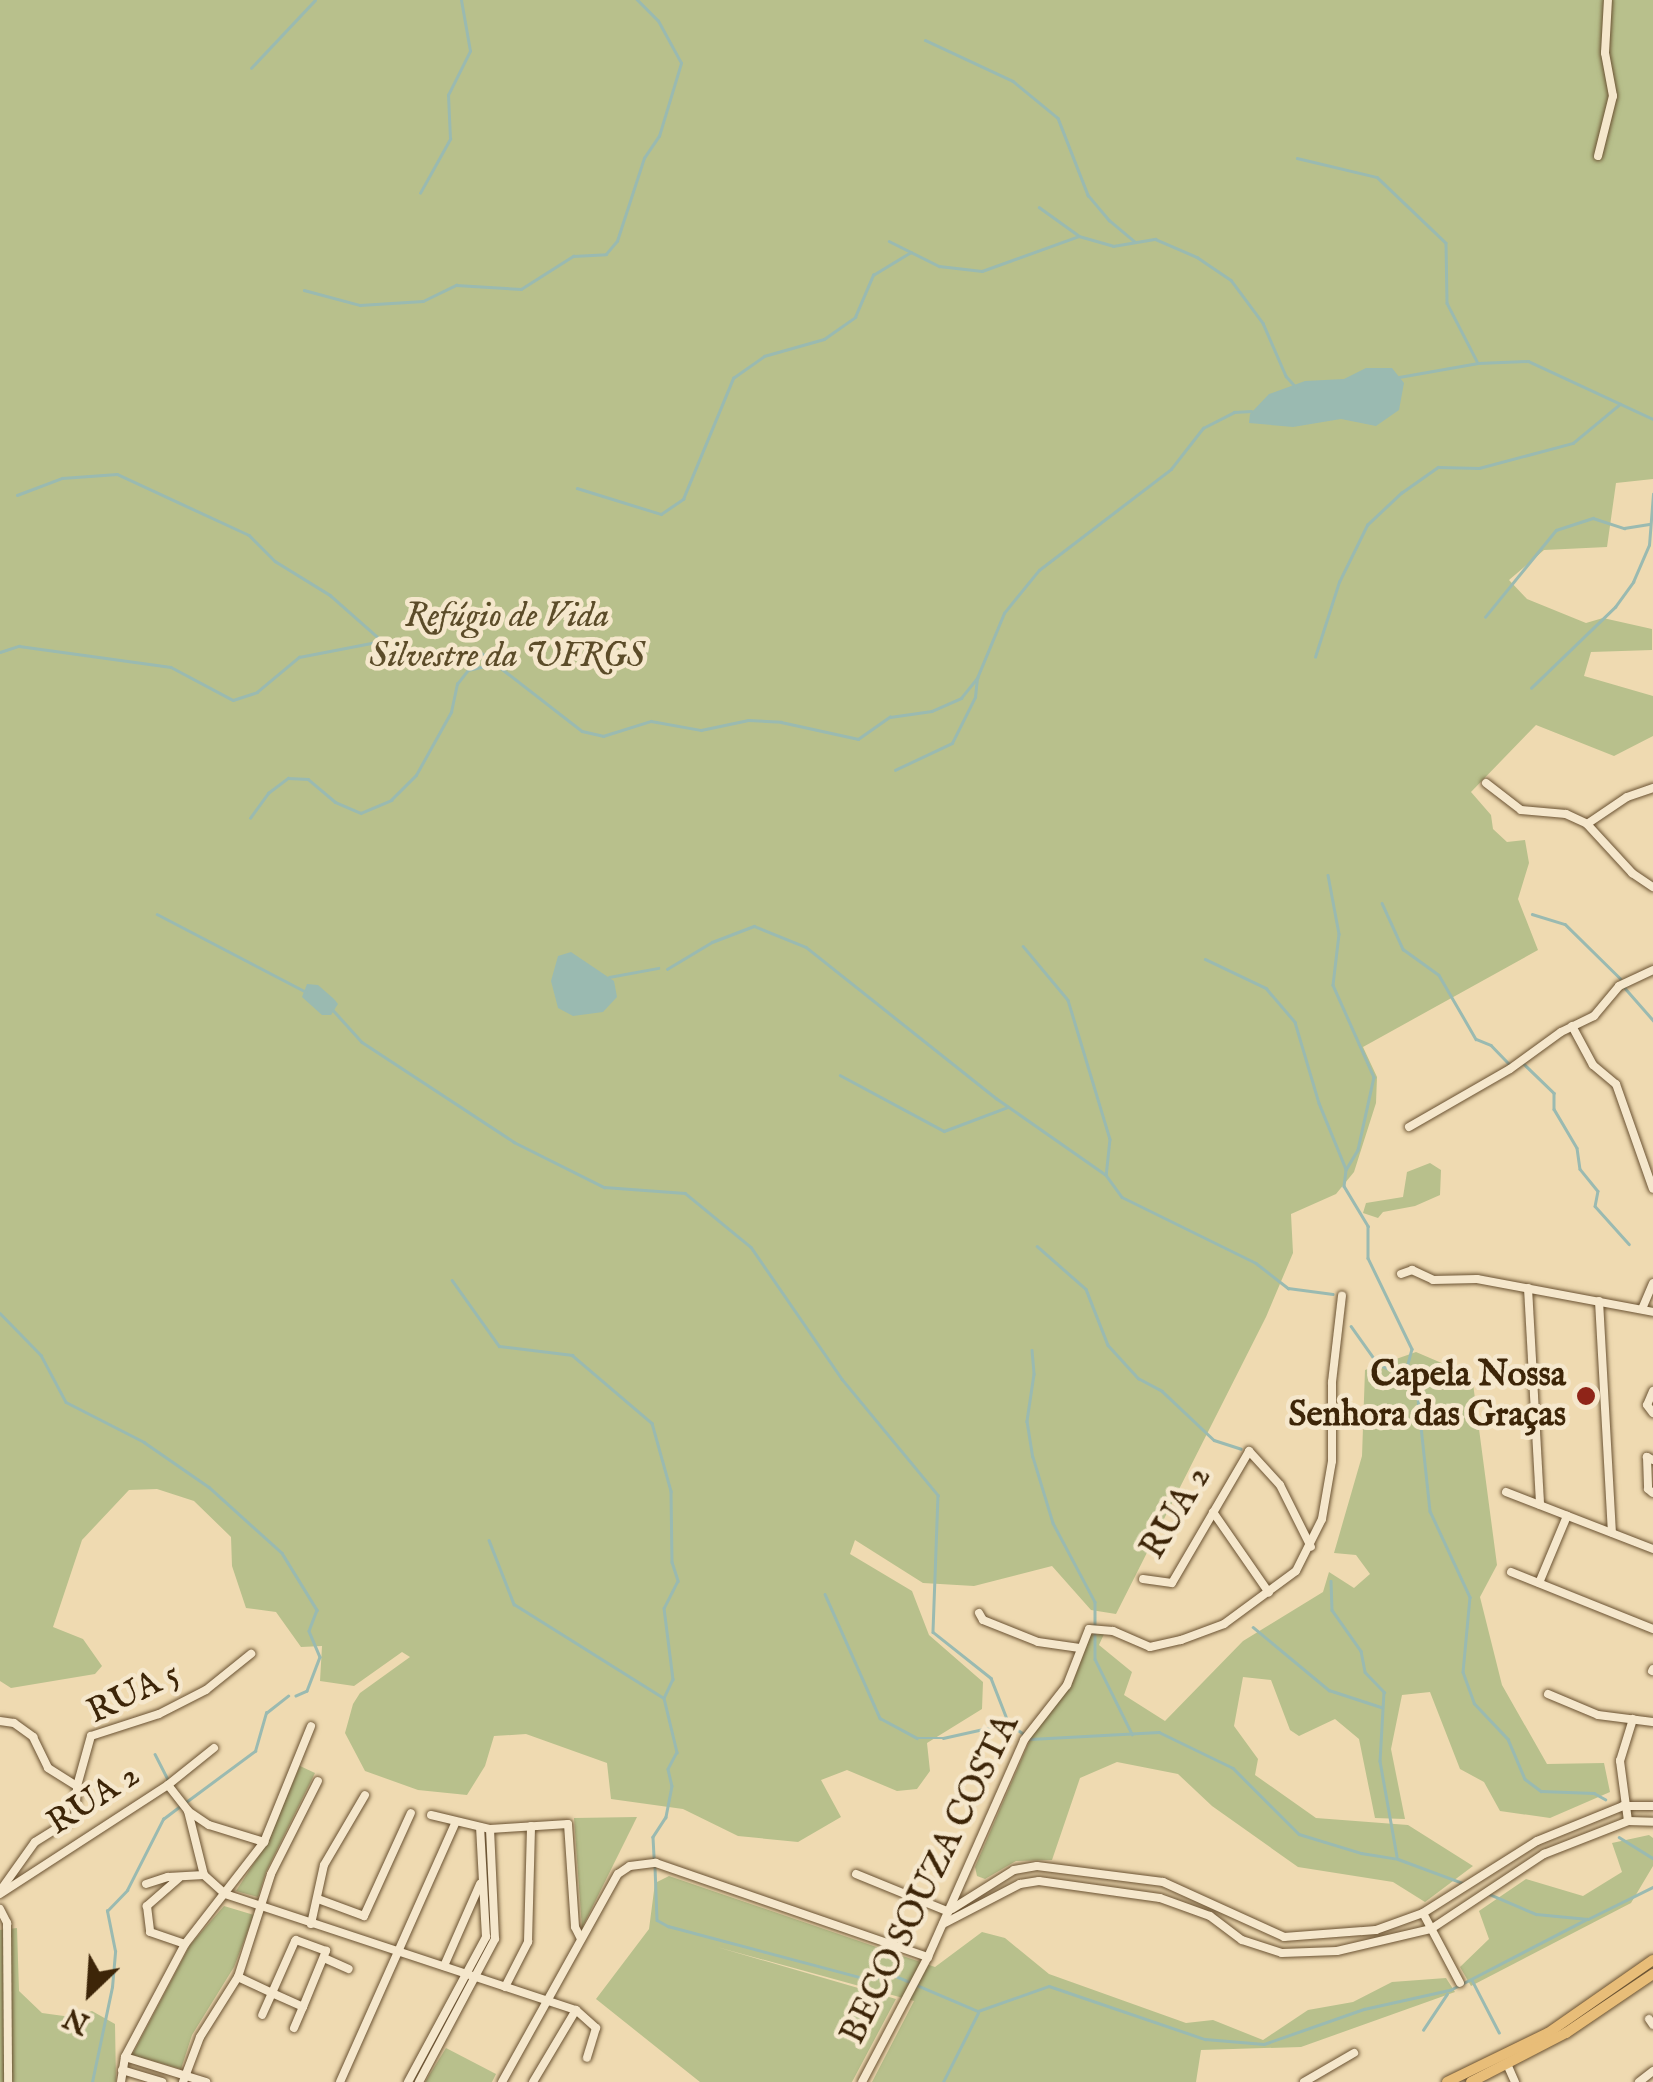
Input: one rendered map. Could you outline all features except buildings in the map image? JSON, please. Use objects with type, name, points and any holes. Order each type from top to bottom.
[{"type":"main road","points":[[1447,2082],[1548,2032],[1653,1960]]},
{"type":"main road","points":[[1470,2082],[1566,2033],[1653,1974]]},
{"type":"street","points":[[1598,156],[1613,96],[1604,53],[1608,0]]},
{"type":"street","points":[[1486,783],[1521,810],[1566,814],[1587,824],[1632,872],[1653,887]]},
{"type":"street","points":[[1587,824],[1626,797],[1653,788]]},
{"type":"street","points":[[1409,1126],[1510,1070],[1572,1026],[1594,1016],[1619,986],[1653,970]]},
{"type":"street","points":[[1572,1026],[1593,1065],[1616,1084],[1652,1189]]},
{"type":"street","points":[[1401,1274],[1412,1270],[1433,1280],[1477,1279],[1653,1312]]},
{"type":"street","points":[[1642,1310],[1653,1283]]},
{"type":"street","points":[[1528,1288],[1540,1505]]},
{"type":"street","points":[[978,1613],[983,1620],[1038,1642],[1080,1648],[1094,1627],[1150,1647],[1224,1624],[1296,1571],[1322,1519],[1332,1461],[1332,1382],[1342,1296]]},
{"type":"street","points":[[1599,1301],[1612,1533]]},
{"type":"street","points":[[1653,1391],[1647,1405],[1653,1412]]},
{"type":"street","name":"RUA 2","points":[[1144,1579],[1171,1584],[1249,1451],[1280,1485],[1311,1547]]},
{"type":"street","points":[[1653,1460],[1646,1457],[1648,1489],[1653,1493]]},
{"type":"street","points":[[1506,1492],[1653,1550]]},
{"type":"street","points":[[1213,1512],[1269,1592]]},
{"type":"street","points":[[1540,1583],[1568,1516]]},
{"type":"street","points":[[1511,1572],[1653,1629]]},
{"type":"street","name":"BECO SOUZA COSTA","points":[[862,2082],[944,1924],[1024,1740],[1068,1684],[1080,1648]]},
{"type":"street","name":"RUA 5","points":[[0,1893],[35,1842],[74,1817],[77,1786],[91,1736],[159,1714],[206,1690],[251,1654]]},
{"type":"street","points":[[1548,1694],[1598,1715],[1653,1722]]},
{"type":"street","points":[[1628,1821],[1620,1761],[1633,1719]]},
{"type":"street","points":[[0,1721],[14,1723],[33,1737],[48,1768],[77,1786]]},
{"type":"street","points":[[121,2082],[125,2057],[185,1944],[264,1842],[310,1726]]},
{"type":"street","name":"RUA 2","points":[[0,1893],[168,1783],[214,1748]]},
{"type":"street","points":[[184,2079],[200,2037],[238,1977],[271,1874],[318,1781]]},
{"type":"street","points":[[168,1783],[188,1811],[204,1875],[224,1894],[576,2010],[596,2028],[587,2058]]},
{"type":"street","points":[[311,1924],[324,1865],[365,1795]]},
{"type":"street","points":[[856,1874],[882,1881],[949,1912],[1014,1870],[1038,1866],[1164,1882],[1216,1902],[1284,1937],[1335,1936],[1376,1930],[1422,1912],[1537,1841],[1623,1806],[1653,1806]]},
{"type":"street","name":"RUA 2","points":[[188,1811],[209,1824],[264,1842]]},
{"type":"street","points":[[318,1899],[364,1916],[411,1814]]},
{"type":"street","points":[[431,1815],[485,1828],[568,1824],[575,1927],[582,1939]]},
{"type":"street","points":[[944,1924],[1020,1884],[1039,1882],[1160,1898],[1210,1916],[1242,1940],[1276,1952],[1336,1951],[1431,1929],[1544,1854],[1628,1821],[1653,1822]]},
{"type":"street","points":[[340,2082],[456,1822]]},
{"type":"street","points":[[505,1987],[528,1942],[531,1826]]},
{"type":"street","points":[[419,2082],[472,1976],[486,1937],[482,1880],[485,1828]]},
{"type":"street","points":[[408,2082],[495,1938],[485,1828]]},
{"type":"street","points":[[502,2082],[618,1874],[630,1866],[656,1864],[928,1957]]},
{"type":"street","points":[[146,1884],[204,1875]]},
{"type":"street","points":[[179,1878],[147,1906],[150,1932],[185,1944]]},
{"type":"street","points":[[444,1966],[482,1880]]},
{"type":"street","points":[[1210,1916],[1216,1902]]},
{"type":"street","points":[[0,1909],[7,1923],[4,2041],[8,2082]]},
{"type":"street","points":[[1422,1912],[1460,1983]]},
{"type":"street","points":[[1335,1936],[1336,1951]]},
{"type":"street","points":[[262,2015],[296,1940],[325,1950],[294,2028]]},
{"type":"street","points":[[324,1958],[349,1969]]},
{"type":"street","points":[[238,1977],[303,2007]]},
{"type":"street","points":[[533,2082],[576,2010]]},
{"type":"street","points":[[1304,2082],[1354,2053]]},
{"type":"street","points":[[125,2057],[184,2079],[206,2082]]},
{"type":"street","points":[[1507,2064],[1515,2082]]},
{"type":"street","points":[[122,2070],[162,2082]]},
{"type":"street","points":[[1639,2082],[1653,2070]]},
{"type":"green space","name":"Refúgio de Vida Silvestre da UFRGS","points":[[0,0],[1653,0],[1653,479],[1616,483],[1607,547],[1544,550],[1509,580],[1527,599],[1586,623],[1603,618],[1652,629],[1652,650],[1591,652],[1584,676],[1653,696],[1653,736],[1614,756],[1536,725],[1471,792],[1491,815],[1493,829],[1507,842],[1525,840],[1529,863],[1518,899],[1538,950],[1363,1047],[1377,1077],[1376,1103],[1354,1172],[1336,1194],[1291,1214],[1293,1253],[1266,1317],[1116,1614],[1091,1610],[1052,1566],[974,1586],[923,1583],[855,1540],[850,1554],[912,1591],[929,1635],[983,1682],[982,1709],[927,1743],[930,1771],[917,1789],[897,1791],[847,1770],[821,1780],[841,1817],[798,1842],[738,1836],[683,1809],[611,1799],[607,1763],[526,1734],[494,1736],[485,1766],[467,1795],[418,1790],[365,1771],[345,1733],[353,1704],[360,1693],[410,1657],[402,1652],[354,1686],[320,1681],[322,1646],[301,1647],[276,1612],[246,1608],[232,1566],[231,1537],[194,1501],[157,1489],[129,1490],[82,1540],[53,1627],[83,1639],[102,1666],[95,1674],[11,1688],[0,1681]]},
{"type":"green space","points":[[1430,1163],[1441,1170],[1440,1195],[1415,1206],[1383,1212],[1378,1218],[1363,1213],[1366,1203],[1403,1197],[1407,1172]]},
{"type":"green space","points":[[1416,1352],[1472,1376],[1497,1565],[1480,1597],[1502,1685],[1547,1764],[1604,1763],[1610,1792],[1550,1818],[1500,1811],[1484,1782],[1460,1769],[1430,1692],[1402,1695],[1391,1749],[1405,1819],[1375,1818],[1359,1739],[1335,1719],[1299,1736],[1290,1730],[1271,1680],[1243,1677],[1234,1726],[1258,1759],[1255,1775],[1316,1818],[1408,1825],[1473,1866],[1425,1902],[1393,1882],[1298,1867],[1212,1806],[1178,1774],[1117,1762],[1080,1778],[1052,1860],[1016,1861],[985,1879],[977,1876],[975,1867],[1032,1735],[1073,1682],[1091,1635],[1104,1634],[1099,1645],[1132,1672],[1124,1695],[1165,1721],[1243,1641],[1323,1592],[1329,1572],[1354,1588],[1370,1574],[1356,1555],[1334,1553],[1362,1456],[1365,1370]]},
{"type":"green space","points":[[300,1766],[315,1773],[266,1872],[258,1897],[236,1891],[267,1843]]},
{"type":"green space","points":[[637,1817],[582,1928],[574,1818]]},
{"type":"green space","points":[[1649,1835],[1653,1838],[1653,1866],[1631,1903],[1471,1986],[1460,1967],[1489,1939],[1479,1911],[1526,1879],[1583,1896],[1622,1872],[1612,1843]]},
{"type":"green space","points":[[669,1876],[935,1967],[982,1932],[1005,1938],[1049,1974],[1186,2023],[1213,2020],[1263,2040],[1308,2010],[1353,2002],[1392,1982],[1446,1978],[1455,1992],[1301,2047],[1201,2050],[1196,2082],[872,2082],[914,2001],[717,1947],[896,1999],[852,2082],[700,2082],[596,1999],[649,1929],[655,1883]]},
{"type":"green space","points":[[224,1906],[254,1915],[234,1967],[192,2035],[181,2069],[132,2055],[190,1945]]},
{"type":"green space","points":[[17,1928],[19,1991],[42,2013],[71,2017],[92,2011],[115,2024],[116,2082],[0,2082],[0,1930]]},
{"type":"green space","points":[[446,2048],[496,2074],[492,2082],[425,2082]]},
{"type":"water","points":[[1366,368],[1392,368],[1404,383],[1399,410],[1376,426],[1341,419],[1293,427],[1249,423],[1250,414],[1269,394],[1305,381],[1344,379]]},
{"type":"water","points":[[571,952],[614,981],[617,997],[603,1012],[573,1016],[558,1008],[551,981],[558,956]]},
{"type":"water","points":[[307,984],[318,985],[338,1004],[331,1015],[322,1015],[302,997]]},
{"type":"waterway","points":[[251,68],[315,0]]},
{"type":"waterway","points":[[420,193],[450,139],[448,95],[470,51],[461,0]]},
{"type":"waterway","points":[[304,290],[360,305],[423,301],[456,285],[521,289],[573,256],[606,254],[617,241],[644,158],[659,136],[681,63],[658,21],[637,0]]},
{"type":"waterway","points":[[925,40],[1013,81],[1058,118],[1088,195],[1134,241]]},
{"type":"waterway","points":[[1297,158],[1377,177],[1446,243],[1447,303],[1477,361]]},
{"type":"waterway","points":[[1039,207],[1078,235]]},
{"type":"waterway","points":[[889,241],[939,266],[982,271],[1079,236],[1113,246],[1155,239],[1197,257],[1231,280],[1263,323],[1286,376],[1296,387]]},
{"type":"waterway","points":[[577,488],[661,514],[683,499],[733,378],[764,356],[824,339],[855,317],[873,275],[911,252]]},
{"type":"waterway","points":[[1399,377],[1478,363],[1528,361],[1653,419]]},
{"type":"waterway","points":[[1315,657],[1339,582],[1367,525],[1401,493],[1438,467],[1479,468],[1573,443],[1620,404]]},
{"type":"waterway","points":[[17,495],[62,478],[117,474],[249,535],[275,561],[330,595],[382,641],[417,652],[475,648],[582,731],[603,736],[651,721],[701,730],[748,720],[781,722],[858,739],[890,717],[932,711],[961,698],[977,678],[1004,613],[1039,570],[1171,469],[1203,428],[1234,412],[1251,411]]},
{"type":"waterway","points":[[1531,688],[1615,607],[1633,582],[1649,545],[1653,494]]},
{"type":"waterway","points":[[1485,617],[1556,530],[1593,518],[1624,528],[1649,524]]},
{"type":"waterway","points":[[0,652],[19,646],[171,667],[233,700],[257,692],[299,657],[382,641]]},
{"type":"waterway","points":[[250,818],[268,793],[288,778],[308,779],[335,802],[361,813],[391,800],[416,775],[451,712],[457,684],[468,670],[494,664]]},
{"type":"waterway","points":[[895,770],[952,743],[975,697],[977,679]]},
{"type":"waterway","points":[[1328,875],[1339,934],[1333,985],[1374,1077],[1358,1150],[1346,1170],[1344,1186],[1368,1226],[1368,1258],[1412,1349],[1405,1376],[1417,1389],[1430,1511],[1470,1597],[1463,1672],[1474,1703],[1508,1739],[1525,1779],[1541,1791],[1594,1793],[1605,1799]]},
{"type":"waterway","points":[[1382,903],[1403,949],[1439,975],[1476,1039],[1491,1045],[1510,1065]]},
{"type":"waterway","points":[[157,914],[306,992]]},
{"type":"waterway","points":[[1532,914],[1565,924],[1621,979]]},
{"type":"waterway","points":[[667,969],[712,942],[754,926],[806,947],[996,1098],[1106,1175],[1122,1197],[1256,1263],[1288,1288],[1333,1294]]},
{"type":"waterway","points":[[1023,946],[1068,1000],[1110,1139],[1106,1175]]},
{"type":"waterway","points":[[1205,959],[1266,988],[1295,1022],[1319,1103],[1346,1169]]},
{"type":"waterway","points":[[609,977],[658,968]]},
{"type":"waterway","points":[[1625,988],[1653,1020]]},
{"type":"waterway","points":[[333,1010],[362,1042],[514,1142],[604,1187],[685,1193],[751,1247],[842,1379],[938,1495],[933,1632],[991,1678],[1009,1724],[1024,1734]]},
{"type":"waterway","points":[[1523,1063],[1554,1093],[1554,1109],[1577,1148],[1580,1169],[1598,1191],[1595,1206],[1629,1244]]},
{"type":"waterway","points":[[840,1075],[944,1131],[1008,1107]]},
{"type":"waterway","points":[[1037,1246],[1086,1289],[1108,1345],[1138,1378],[1162,1391],[1214,1440],[1241,1449]]},
{"type":"waterway","points":[[452,1280],[499,1346],[572,1355],[652,1423],[671,1491],[672,1562],[678,1581],[664,1608],[673,1679],[664,1698],[677,1752],[668,1769],[672,1786],[666,1817],[653,1837],[654,1859]]},
{"type":"waterway","points":[[0,1313],[41,1355],[66,1402],[144,1442],[209,1487],[282,1553],[317,1610],[309,1631],[320,1657],[307,1691],[296,1696]]},
{"type":"waterway","points":[[1351,1326],[1378,1364],[1402,1375]]},
{"type":"waterway","points":[[1032,1350],[1034,1374],[1027,1421],[1033,1457],[1053,1523],[1095,1602],[1095,1659],[1132,1734]]},
{"type":"waterway","points":[[489,1540],[514,1604],[662,1697]]},
{"type":"waterway","points":[[1331,1581],[1332,1610],[1361,1651],[1365,1672],[1384,1692],[1380,1761],[1397,1856]]},
{"type":"waterway","points":[[825,1594],[880,1718],[917,1738],[943,1738],[1006,1724]]},
{"type":"waterway","points":[[1253,1627],[1329,1690],[1381,1707]]},
{"type":"waterway","points":[[186,1802],[255,1751],[266,1713],[288,1696]]},
{"type":"waterway","points":[[1030,1739],[1159,1732],[1233,1768],[1299,1834],[1361,1853],[1398,1859],[1463,1883]]},
{"type":"waterway","points":[[155,1754],[168,1779]]},
{"type":"waterway","points":[[92,2082],[112,1987],[115,1951],[107,1911],[127,1890],[163,1819],[180,1806]]},
{"type":"waterway","points":[[1619,1837],[1653,1858]]},
{"type":"waterway","points":[[655,1867],[657,1920],[668,1926],[867,1979],[893,1975],[978,2011],[1049,1986],[1205,2039],[1264,2044],[1364,2009],[1450,1990],[1587,1919]]},
{"type":"waterway","points":[[1489,1894],[1536,1914],[1588,1919],[1653,1887]]},
{"type":"waterway","points":[[1472,1980],[1499,2032]]},
{"type":"waterway","points":[[1423,2030],[1447,1994]]},
{"type":"waterway","points":[[943,2082],[978,2013]]},
{"type":"place","name":"Capela Nossa Senhora das Graças","points":[[1586,1396]]}]
